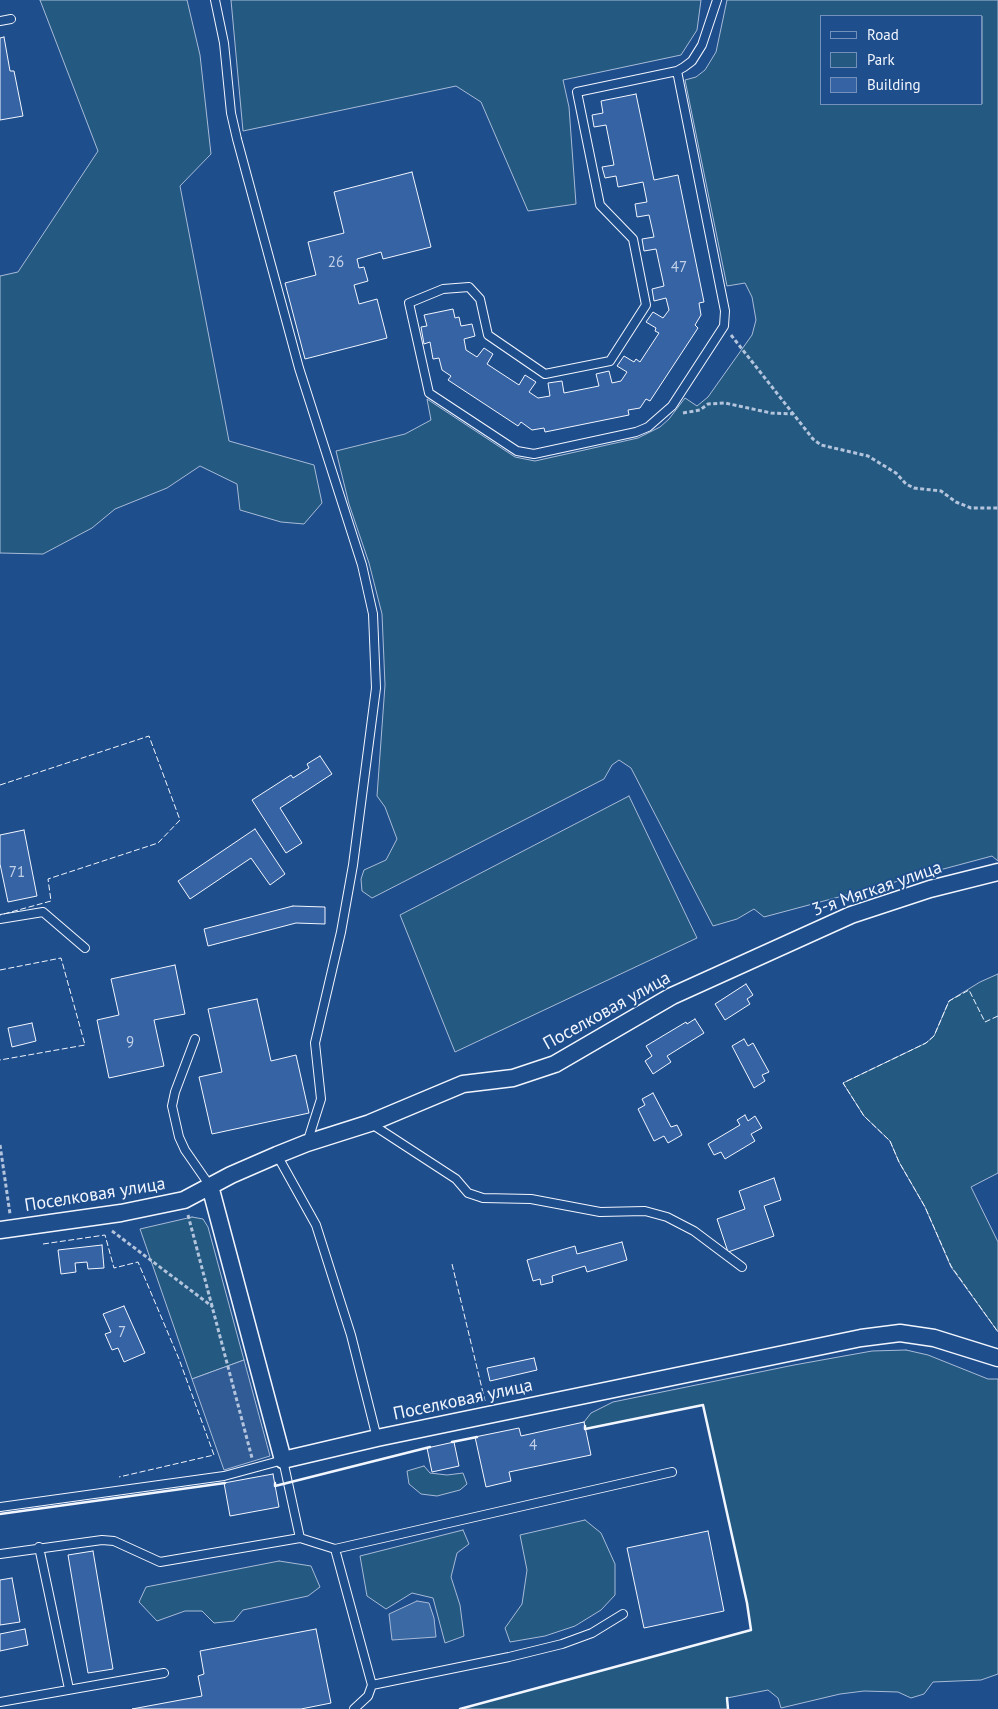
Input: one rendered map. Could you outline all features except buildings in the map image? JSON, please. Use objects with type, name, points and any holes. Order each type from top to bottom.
[{"type":"street","name":"3-я Мягкая улица","points":[[773,951],[852,915],[930,889],[998,872]]},
{"type":"street","name":"Поселковая улица","points":[[6,1229],[94,1217],[184,1200],[277,1155],[307,1143],[370,1123],[463,1084],[513,1078],[555,1064],[672,996],[773,951]]},
{"type":"street","points":[[210,1186],[283,1460]]},
{"type":"street","name":"Поселковая улица","points":[[283,1460],[377,1438],[861,1338],[900,1333],[934,1338],[998,1358]]},
{"type":"lane","points":[[215,0],[224,43],[231,112],[237,139],[299,368],[362,565],[374,614],[376,688],[353,864],[341,932],[315,1043],[321,1099],[307,1143]]},
{"type":"lane","points":[[677,71],[725,311],[724,326],[665,414],[648,427],[636,432],[534,454],[518,451],[429,393],[409,303],[443,289],[469,287],[480,299],[488,335],[545,374],[610,361],[646,305],[633,239],[600,204],[577,92],[677,71],[692,61],[697,54],[717,0]]},
{"type":"lane","points":[[0,21],[11,18]]},
{"type":"lane","points":[[0,919],[43,912],[85,948]]},
{"type":"lane","points":[[195,1039],[174,1092],[172,1106],[179,1137],[185,1150],[210,1186]]},
{"type":"lane","points":[[370,1123],[456,1179],[468,1193],[483,1198],[531,1199],[600,1212],[645,1210],[667,1217],[694,1231],[742,1267]]},
{"type":"lane","points":[[277,1155],[316,1225],[351,1335],[377,1438]]},
{"type":"lane","points":[[283,1460],[300,1538]]},
{"type":"lane","name":"Поселковая улица","points":[[0,1507],[224,1476],[283,1460]]},
{"type":"lane","points":[[0,1554],[39,1547],[102,1540],[114,1541],[160,1562],[300,1538],[336,1548],[672,1472]]},
{"type":"lane","points":[[39,1547],[69,1689]]},
{"type":"lane","points":[[336,1548],[372,1685],[368,1696],[354,1709]]},
{"type":"lane","points":[[372,1685],[509,1657],[562,1644],[592,1633],[623,1614]]},
{"type":"lane","points":[[0,1702],[164,1672]]},
{"type":"path","points":[[724,326],[813,440],[821,445],[868,456],[896,473],[906,484],[914,488],[941,491],[956,502],[971,508],[998,508]]},
{"type":"path","points":[[665,414],[692,412],[700,410],[708,404],[725,403],[792,414]]},
{"type":"path","points":[[0,1145],[6,1229]]},
{"type":"path","points":[[184,1200],[255,1468]]},
{"type":"path","points":[[94,1217],[213,1308]]},
{"type":"green space","points":[[40,0],[187,0],[200,55],[211,154],[180,186],[229,441],[314,465],[322,503],[304,524],[281,522],[240,510],[237,484],[200,466],[167,488],[115,509],[92,528],[43,554],[0,553],[0,276],[18,272],[98,151]]},
{"type":"green space","points":[[231,0],[701,0],[697,30],[681,55],[563,80],[569,107],[576,204],[528,211],[481,102],[456,86],[243,131]]},
{"type":"green space","points":[[727,0],[998,0],[998,861],[992,856],[764,917],[754,909],[737,919],[713,926],[631,768],[619,760],[612,765],[604,779],[372,898],[362,891],[361,879],[364,870],[386,860],[397,839],[385,807],[377,796],[385,685],[382,614],[369,563],[349,504],[336,451],[405,434],[431,420],[427,399],[515,457],[535,461],[638,438],[660,427],[669,419],[685,398],[697,406],[708,397],[752,335],[756,320],[752,297],[745,283],[727,286],[685,80],[696,77],[705,70],[716,52]]},
{"type":"green space","points":[[629,796],[697,938],[455,1052],[400,915]]},
{"type":"green space","points":[[998,974],[998,1173],[971,1187],[998,1242],[998,1332],[951,1267],[925,1207],[899,1162],[890,1141],[864,1116],[843,1083],[926,1043],[934,1036],[949,1001],[980,982]]},
{"type":"green space","points":[[192,1217],[203,1219],[208,1227],[244,1360],[192,1379],[140,1229]]},
{"type":"green space","points":[[906,1350],[928,1355],[988,1379],[998,1379],[998,1674],[981,1680],[933,1682],[924,1694],[911,1698],[898,1692],[864,1691],[840,1694],[781,1708],[778,1698],[768,1690],[727,1698],[728,1709],[460,1709],[751,1630],[747,1603],[703,1405],[585,1429],[584,1422],[591,1413],[613,1402],[794,1365],[872,1351]]},
{"type":"green space","points":[[424,1466],[430,1473],[447,1475],[463,1473],[467,1484],[460,1490],[437,1496],[421,1494],[409,1484],[407,1471]]},
{"type":"green space","points":[[585,1520],[601,1533],[615,1564],[615,1595],[601,1610],[575,1626],[545,1636],[510,1642],[505,1628],[522,1604],[527,1570],[520,1535]]},
{"type":"green space","points":[[463,1530],[469,1544],[457,1553],[451,1577],[460,1605],[464,1636],[445,1643],[433,1598],[412,1593],[386,1609],[367,1596],[360,1556]]},
{"type":"green space","points":[[279,1561],[311,1566],[320,1587],[308,1596],[243,1610],[234,1621],[214,1623],[202,1611],[185,1611],[157,1621],[139,1602],[146,1587]]},
{"type":"shaded area","points":[[244,1360],[270,1456],[224,1470],[192,1379]]},
{"type":"shaded area","points":[[417,1601],[429,1603],[434,1618],[436,1637],[392,1640],[389,1614]]},
{"type":"fence","points":[[0,785],[149,736],[180,820],[158,843],[48,879],[51,901],[0,915]]},
{"type":"fence","points":[[0,970],[61,958],[85,1045],[0,1060]]},
{"type":"fence","points":[[998,1016],[985,1022],[969,990],[949,1001],[934,1036],[926,1043],[843,1083],[864,1116],[890,1141],[899,1162],[925,1207],[951,1266],[998,1332]]},
{"type":"fence","points":[[43,1244],[105,1235],[114,1268],[138,1262],[179,1359],[214,1455],[119,1477]]},
{"type":"fence","points":[[452,1264],[485,1401]]},
{"type":"wall","points":[[460,1709],[751,1630],[747,1603],[703,1405],[585,1429],[585,1426]]},
{"type":"wall","points":[[452,1442],[477,1437]]},
{"type":"wall","points":[[275,1483],[275,1486],[430,1447]]},
{"type":"wall","points":[[0,1514],[225,1483]]},
{"type":"wall","points":[[727,1698],[728,1709]]}]
